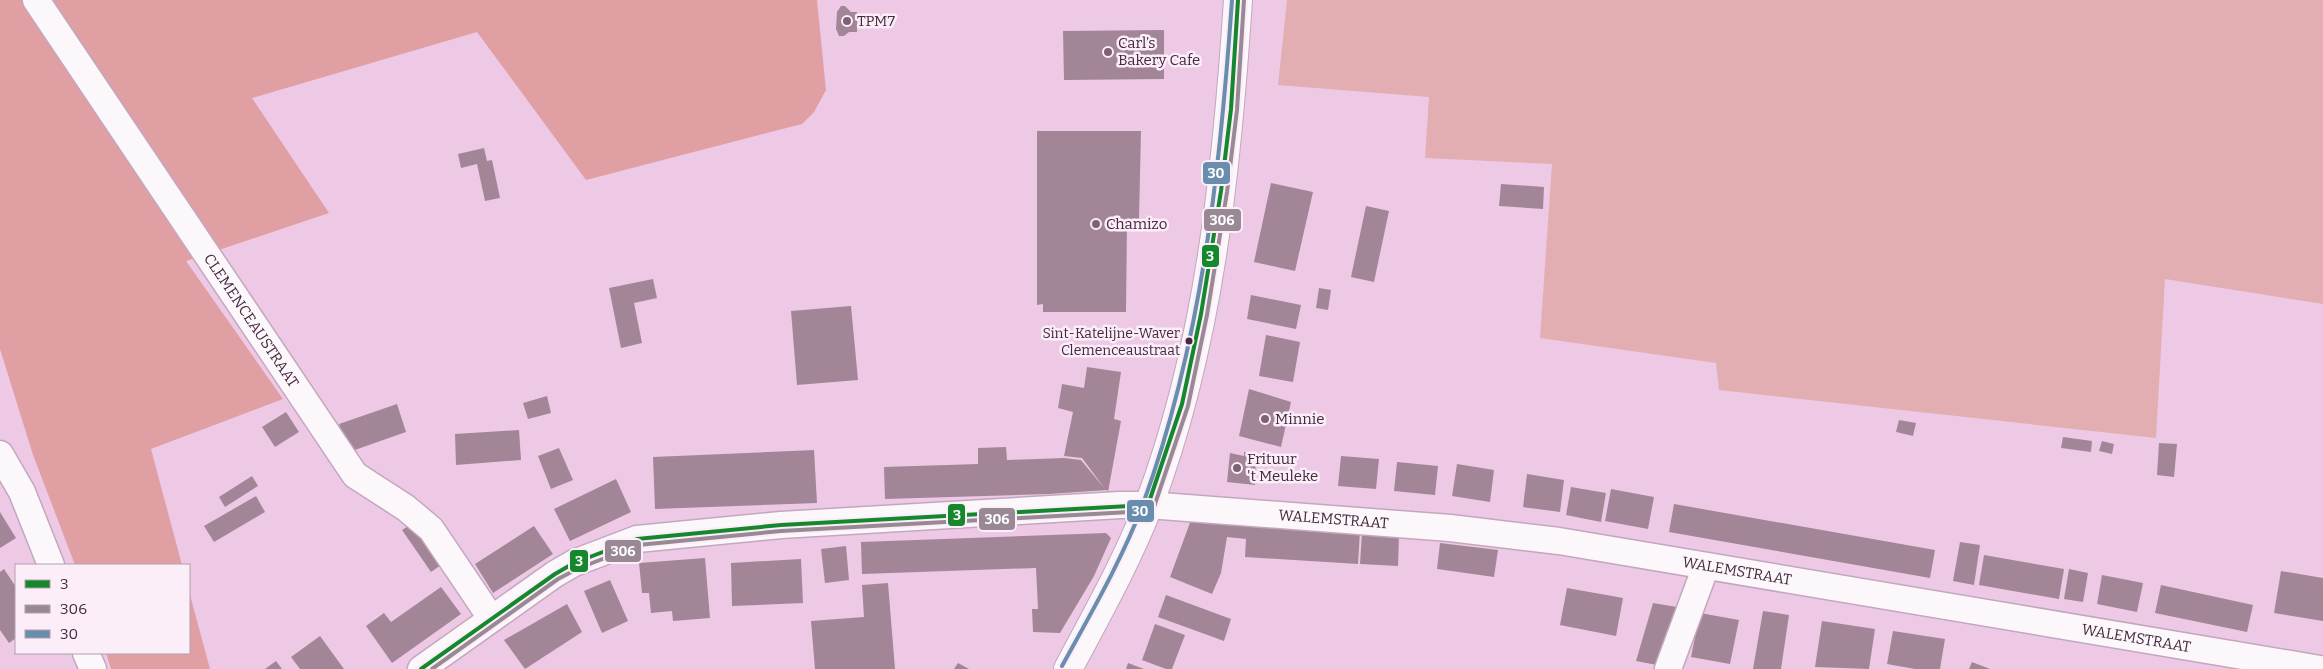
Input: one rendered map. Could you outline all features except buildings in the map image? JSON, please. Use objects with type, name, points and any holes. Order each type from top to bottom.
[{"type":"main road","points":[[1068,669],[1117,577],[1148,505],[1182,404],[1201,314],[1221,191],[1231,109],[1238,0]]},
{"type":"street","name":"CLEMENCEAUSTRAAT","points":[[36,0],[355,474],[406,508],[431,529],[491,618]]},
{"type":"street","points":[[0,454],[22,492],[51,564]]},
{"type":"street","points":[[421,669],[555,574],[582,560],[637,539],[782,525],[1148,505]]},
{"type":"street","name":"WALEMSTRAAT","points":[[1148,505],[1459,529],[1559,542],[1706,566],[2195,658],[2320,669]]},
{"type":"street","points":[[1668,669],[1706,566]]},
{"type":"street","points":[[86,654],[93,669]]},
{"type":"shaded area","points":[[0,0],[817,0],[826,90],[814,112],[802,124],[586,180],[477,32],[252,98],[329,213],[186,261],[283,399],[151,449],[182,564],[75,564],[33,455],[0,349]]},
{"type":"shaded area","points":[[1287,0],[2323,0],[2323,304],[2165,279],[2156,438],[1719,390],[1716,363],[1540,338],[1552,164],[1425,158],[1429,97],[1278,85]]},
{"type":"shaded area","points":[[190,595],[210,669],[111,669],[106,654],[190,654]]},
{"type":"transit line","name":"30","points":[[1062,666],[1135,525],[1163,443],[1180,381],[1194,318],[1214,192],[1232,0]]},
{"type":"transit line","name":"3","points":[[1148,505],[1182,404],[1201,314],[1221,191],[1231,109],[1238,0]]},
{"type":"transit line","name":"306","points":[[1154,507],[1188,406],[1207,315],[1227,192],[1237,110],[1244,0]]},
{"type":"transit line","name":"3","points":[[421,669],[555,574],[574,563],[637,539],[781,525],[1148,505]]},
{"type":"transit line","name":"306","points":[[432,669],[558,579],[577,569],[638,545],[781,531],[1148,511]]},
{"type":"place","name":"TPM7","points":[[847,21]]},
{"type":"place","name":"Carl’s Bakery Cafe","points":[[1108,52]]},
{"type":"place","name":"Chamizo","points":[[1096,224]]},
{"type":"place","name":"Sint-Katelijne-Waver Clemenceaustraat","points":[[1189,341]]},
{"type":"place","name":"Minnie","points":[[1265,419]]},
{"type":"place","name":"Frituur 't Meuleke","points":[[1237,468]]}]
